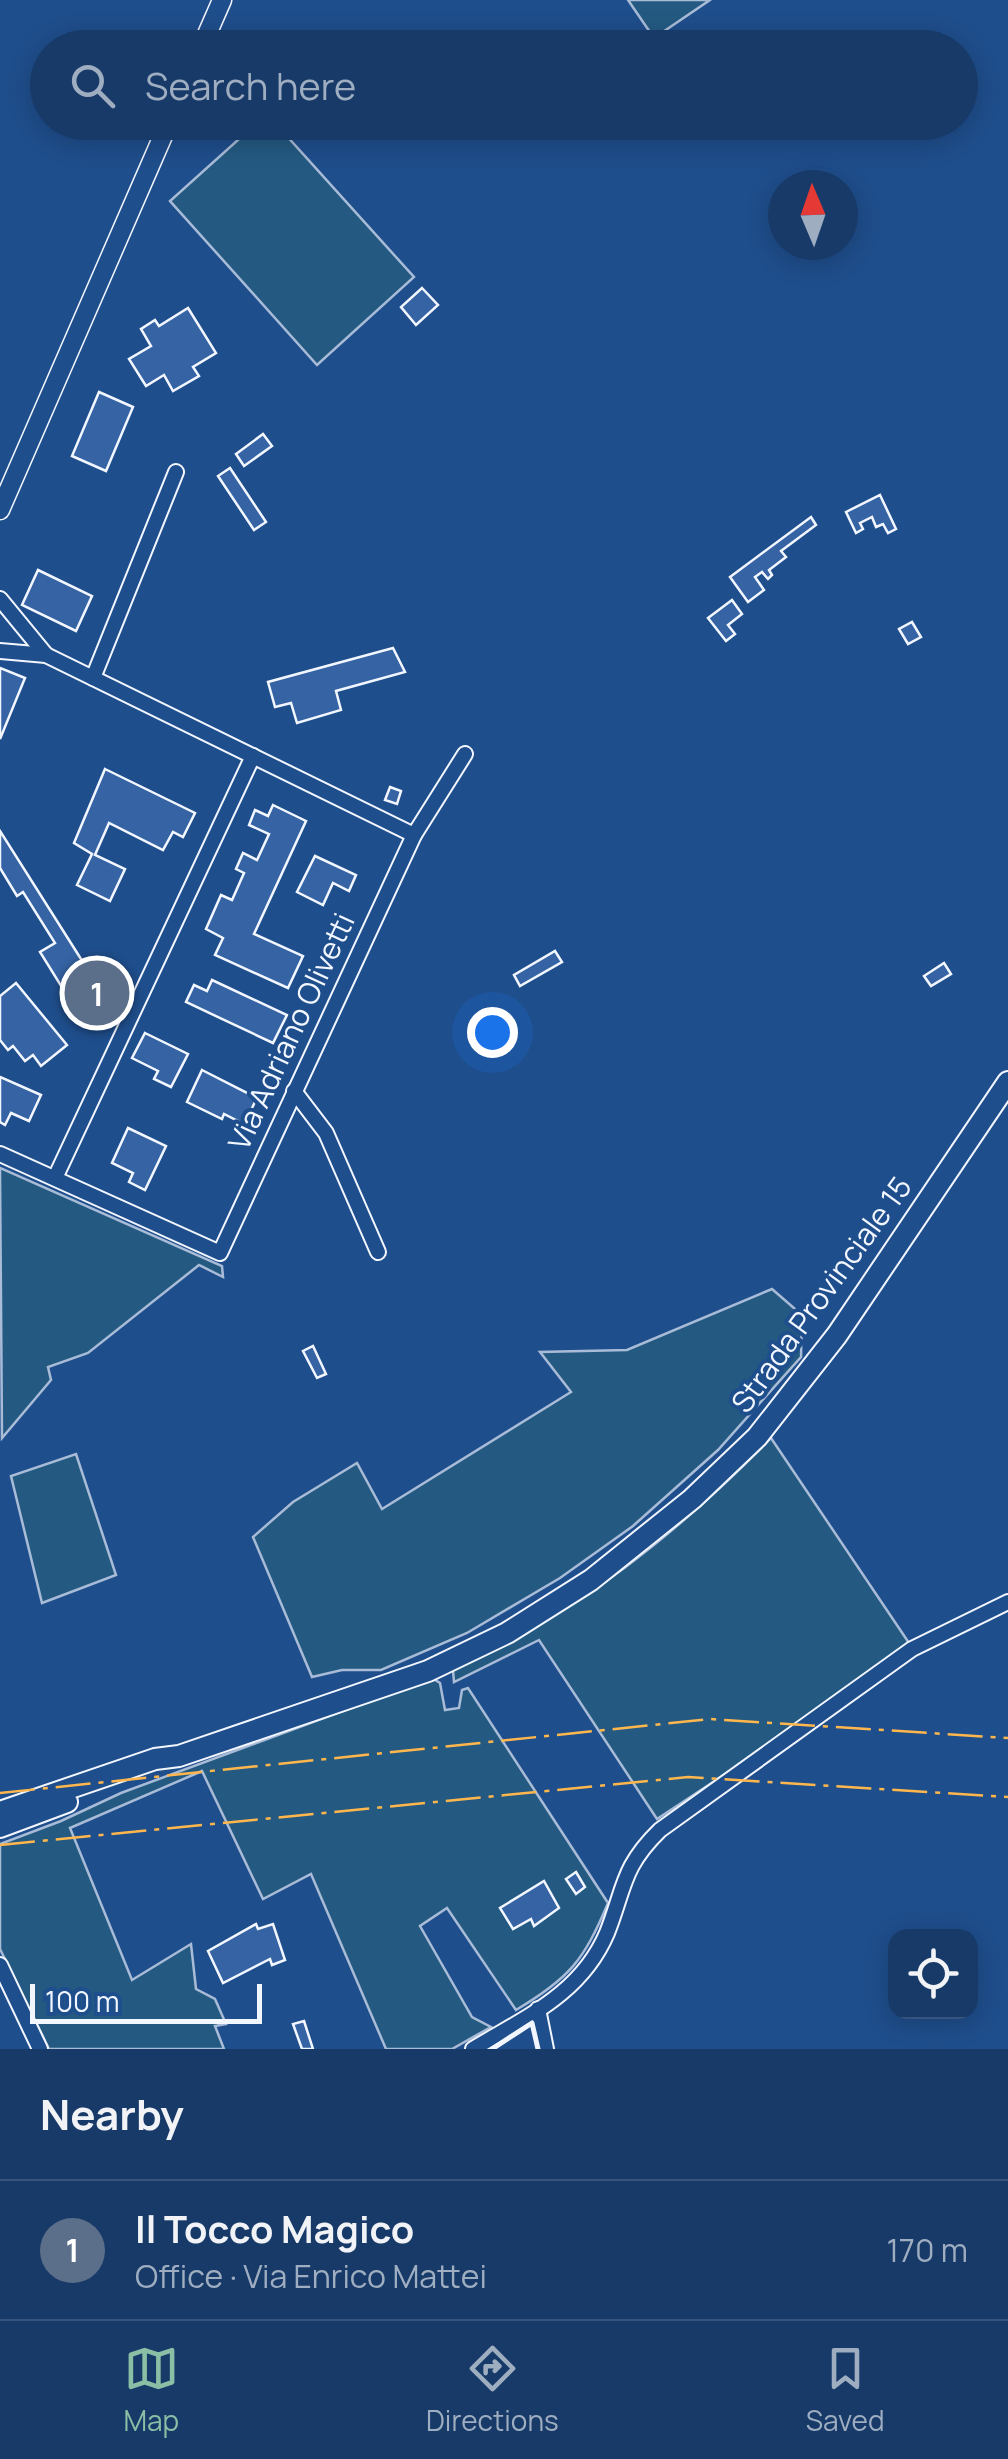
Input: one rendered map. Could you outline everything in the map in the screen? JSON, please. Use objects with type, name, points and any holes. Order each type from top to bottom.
[{"type":"main road","name":"Strada Provinciale 15","points":[[0,1816],[25,1802],[179,1756],[428,1671],[507,1633],[591,1580],[678,1510],[757,1437],[826,1349],[1008,1082]]},
{"type":"main road","name":"Strada Provinciale 15","points":[[0,1827],[162,1767],[179,1756]]},
{"type":"main road","points":[[0,1835],[39,1820],[51,1808]]},
{"type":"street","points":[[209,30],[222,0]]},
{"type":"street","points":[[0,510],[160,140]]},
{"type":"street","points":[[93,678],[176,472]]},
{"type":"street","points":[[0,599],[6,614],[46,655],[414,835]]},
{"type":"street","points":[[0,650],[46,655]]},
{"type":"street","name":"Via Adriano Olivetti","points":[[55,1178],[220,1253],[414,835],[465,754]]},
{"type":"street","points":[[0,1154],[55,1178],[253,756]]},
{"type":"street","points":[[294,1091],[326,1132],[378,1252]]},
{"type":"street","points":[[473,2049],[560,1996],[591,1960],[606,1934],[626,1870],[639,1850],[660,1830],[912,1649],[1008,1602]]},
{"type":"street","points":[[0,1965],[40,2049]]},
{"type":"street","points":[[538,2009],[546,2049]]},
{"type":"shaded area","points":[[628,0],[710,0],[666,30],[649,30]]},
{"type":"shaded area","points":[[238,140],[290,140],[414,277],[317,365],[170,201]]},
{"type":"shaded area","points":[[0,1168],[222,1266],[223,1277],[199,1265],[88,1353],[48,1367],[51,1380],[2,1438]]},
{"type":"shaded area","points":[[772,1289],[802,1315],[801,1357],[718,1450],[633,1526],[560,1578],[467,1633],[381,1670],[342,1670],[312,1677],[253,1537],[293,1502],[357,1463],[382,1509],[571,1392],[540,1352],[627,1350]]},
{"type":"shaded area","points":[[771,1438],[909,1643],[780,1738],[657,1819],[539,1640],[454,1682],[453,1670],[543,1622],[623,1569],[698,1508]]},
{"type":"shaded area","points":[[76,1454],[116,1575],[42,1603],[11,1476]]},
{"type":"shaded area","points":[[432,1678],[440,1683],[445,1710],[459,1708],[462,1690],[468,1688],[608,1903],[583,1953],[563,1977],[516,2010],[447,1908],[420,1926],[472,2017],[491,2027],[452,2049],[386,2049],[311,1874],[263,1899],[202,1771],[70,1828],[132,1980],[191,1944],[196,1989],[215,1999],[226,2024],[215,2026],[224,2049],[49,2049],[0,1949],[0,1844],[121,1793]]},
{"type":"building","points":[[422,288],[438,305],[416,325],[401,307]]},
{"type":"building","points":[[188,308],[216,353],[193,367],[199,376],[173,391],[164,375],[146,386],[129,359],[151,346],[141,329],[155,320],[159,326]]},
{"type":"building","points":[[99,392],[133,407],[106,471],[72,456]]},
{"type":"building","points":[[263,434],[272,446],[244,466],[236,454]]},
{"type":"building","points":[[230,468],[266,522],[254,530],[218,476]]},
{"type":"building","points":[[880,495],[896,529],[888,533],[883,524],[876,527],[872,517],[860,523],[863,529],[856,533],[846,512]]},
{"type":"building","points":[[811,517],[816,525],[781,551],[786,557],[769,570],[772,575],[768,579],[762,572],[755,577],[764,590],[748,602],[730,577]]},
{"type":"building","points":[[38,570],[92,596],[76,631],[22,605]]},
{"type":"building","points":[[732,600],[742,614],[728,625],[735,634],[726,641],[708,618]]},
{"type":"building","points":[[912,622],[921,637],[908,644],[899,629]]},
{"type":"building","points":[[393,648],[405,672],[336,691],[341,710],[297,723],[291,703],[275,707],[268,682]]},
{"type":"building","points":[[0,668],[25,678],[0,739]]},
{"type":"building","points":[[105,769],[195,813],[183,837],[173,832],[163,850],[109,823],[95,855],[125,869],[110,901],[77,885],[92,854],[74,843]]},
{"type":"building","points":[[390,787],[401,791],[397,804],[385,800]]},
{"type":"building","points":[[273,805],[306,821],[254,934],[303,956],[288,988],[215,955],[223,938],[206,929],[221,895],[232,900],[244,873],[236,869],[243,853],[257,860],[269,834],[249,825],[255,810],[268,816]]},
{"type":"building","points":[[0,831],[105,997],[93,1005],[96,1009],[81,1018],[40,952],[55,943],[23,892],[17,896],[0,868]]},
{"type":"building","points":[[315,856],[356,875],[349,891],[333,883],[323,905],[297,892]]},
{"type":"building","points":[[555,951],[562,962],[520,986],[514,975]]},
{"type":"building","points":[[944,963],[951,974],[931,986],[924,976]]},
{"type":"building","points":[[212,980],[287,1015],[273,1043],[186,1002],[194,985],[207,991]]},
{"type":"building","points":[[16,983],[67,1045],[41,1066],[33,1055],[25,1061],[13,1046],[8,1050],[0,1040],[0,996]]},
{"type":"building","points":[[145,1033],[188,1054],[171,1087],[154,1079],[158,1071],[132,1058]]},
{"type":"building","points":[[202,1070],[257,1098],[244,1124],[224,1114],[222,1119],[187,1102]]},
{"type":"building","points":[[0,1077],[41,1095],[29,1121],[11,1113],[5,1125],[0,1122]]},
{"type":"building","points":[[128,1128],[166,1146],[145,1190],[129,1182],[133,1173],[112,1163]]},
{"type":"building","points":[[313,1346],[326,1374],[317,1378],[303,1351]]},
{"type":"building","points":[[576,1872],[585,1887],[576,1894],[566,1879]]},
{"type":"building","points":[[544,1881],[559,1908],[534,1926],[531,1919],[513,1929],[500,1908]]},
{"type":"building","points":[[256,1924],[258,1929],[273,1924],[285,1960],[272,1965],[270,1959],[223,1983],[208,1951]]},
{"type":"building","points":[[304,2021],[313,2049],[302,2049],[293,2024]]},
{"type":"wall","points":[[492,2049],[532,2023],[538,2049]]},
{"type":"power","points":[[0,1793],[710,1719],[1008,1738]]},
{"type":"power","points":[[0,1845],[688,1777],[1008,1797]]},
{"type":"place","name":"Il Tocco Magico","points":[[97,993]]}]
